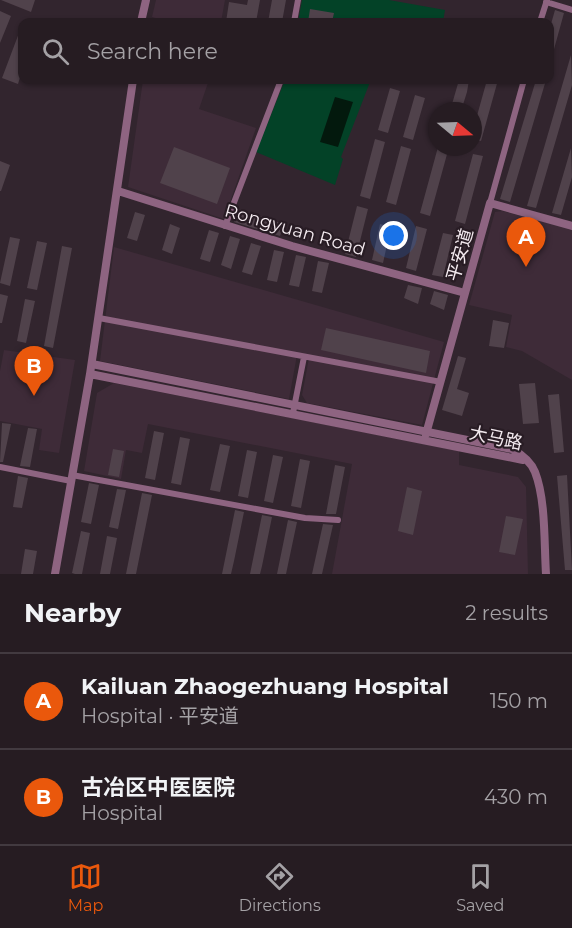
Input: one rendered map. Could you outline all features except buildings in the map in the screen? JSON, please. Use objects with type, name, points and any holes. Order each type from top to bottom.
[{"type":"street","points":[[142,18],[146,0]]},
{"type":"street","points":[[295,18],[298,0]]},
{"type":"street","points":[[541,18],[546,1],[572,10]]},
{"type":"street","points":[[55,574],[92,364],[132,84]]},
{"type":"street","points":[[225,226],[279,84]]},
{"type":"street","name":"平安道","points":[[424,439],[523,84]]},
{"type":"street","name":"Rongyuan Road","points":[[118,191],[225,226],[465,293]]},
{"type":"street","points":[[490,203],[572,226]]},
{"type":"street","points":[[99,318],[441,382]]},
{"type":"street","points":[[293,413],[304,357]]},
{"type":"street","name":"大马路","points":[[92,364],[502,445],[513,448],[527,461]]},
{"type":"street","name":"大马路","points":[[90,374],[527,461]]},
{"type":"street","points":[[527,461],[534,470],[539,488],[546,574]]},
{"type":"street","points":[[0,467],[305,518],[338,520]]},
{"type":"shaded area","points":[[156,0],[225,0],[222,18],[152,17]]},
{"type":"shaded area","points":[[142,84],[208,84],[199,109],[256,128],[224,219],[128,187]]},
{"type":"shaded area","points":[[335,97],[353,102],[338,147],[320,142]]},
{"type":"shaded area","points":[[502,211],[572,229],[572,380],[522,351],[506,347],[512,315],[469,305],[495,212]]},
{"type":"shaded area","points":[[114,247],[444,342],[422,425],[307,403],[302,395],[309,358],[297,355],[289,399],[100,361]]},
{"type":"shaded area","points":[[4,350],[75,360],[59,453],[39,450],[42,429],[0,421],[0,371]]},
{"type":"shaded area","points":[[114,383],[459,451],[459,465],[518,477],[526,487],[528,574],[332,574],[352,464],[148,424],[142,453],[126,450],[121,479],[84,471],[97,393]]},
{"type":"green space","points":[[302,0],[389,0],[445,10],[444,18],[299,18]]},
{"type":"green space","points":[[283,84],[369,84],[341,157],[343,159],[335,185],[256,152]]},
{"type":"place","name":"Kailuan Zhaogezhuang Hospital","points":[[526,267]]},
{"type":"place","name":"古冶区中医医院","points":[[34,396]]}]
